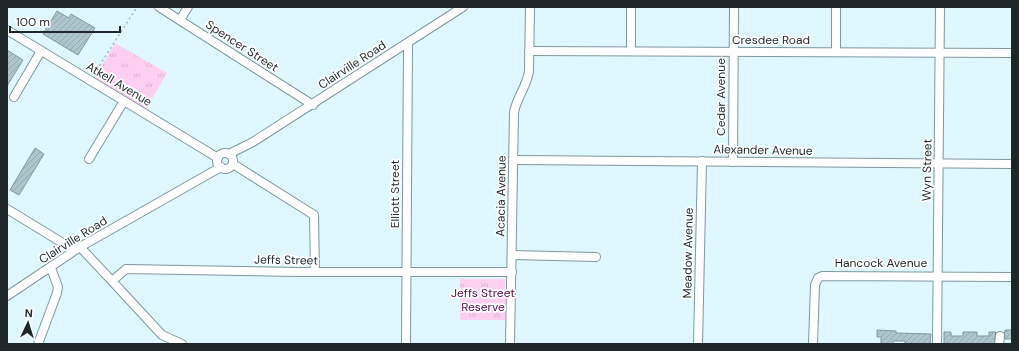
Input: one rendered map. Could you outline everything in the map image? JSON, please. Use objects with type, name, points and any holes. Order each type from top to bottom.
[{"type":"street","name":"Spencer Street","points":[[159,7],[312,105]]},
{"type":"street","points":[[180,20],[188,7]]},
{"type":"street","name":"Clairville Road","points":[[232,160],[254,142],[408,44],[463,7]]},
{"type":"street","name":"Acacia Avenue","points":[[510,344],[514,112],[515,106],[528,80],[530,7]]},
{"type":"street","points":[[631,7],[631,51]]},
{"type":"street","name":"Cedar Avenue","points":[[733,162],[734,7]]},
{"type":"street","points":[[836,7],[836,52]]},
{"type":"street","name":"Wyn Street","points":[[937,344],[940,7]]},
{"type":"street","name":"Atkell Avenue","points":[[7,30],[124,101],[219,162]]},
{"type":"street","name":"Elliott Street","points":[[406,344],[408,44]]},
{"type":"street","points":[[14,97],[41,51]]},
{"type":"street","name":"Cresdee Road","points":[[529,51],[1012,53]]},
{"type":"street","points":[[89,159],[124,101]]},
{"type":"street","points":[[232,160],[229,168],[219,162],[224,153],[232,160],[314,215],[315,272]]},
{"type":"street","name":"Alexander Avenue","points":[[514,160],[1012,164]]},
{"type":"street","name":"Clairville Road","points":[[7,296],[51,268],[80,247],[194,181],[219,162]]},
{"type":"street","name":"Meadow Avenue","points":[[698,344],[702,162]]},
{"type":"street","points":[[7,209],[66,245],[80,247],[162,335],[182,344]]},
{"type":"street","points":[[512,255],[596,257]]},
{"type":"street","points":[[38,344],[57,293],[58,287],[51,268]]},
{"type":"street","name":"Jeffs Street","points":[[112,282],[126,269],[315,272],[512,272]]},
{"type":"street","name":"Hancock Avenue","points":[[813,344],[815,285],[818,278],[822,276],[1012,277]]},
{"type":"path","points":[[90,80],[137,7]]},
{"type":"green space","points":[[115,43],[167,73],[146,109],[94,79]]},
{"type":"green space","name":"Jeffs Street Reserve","points":[[460,279],[505,279],[505,320],[460,320]]},
{"type":"building","points":[[57,11],[69,18],[71,14],[95,28],[78,55],[43,34]]},
{"type":"building","points":[[7,50],[23,60],[7,86]]},
{"type":"building","points":[[35,148],[44,154],[19,195],[10,190]]},
{"type":"building","points":[[877,330],[896,331],[896,333],[931,334],[930,344],[905,344],[905,341],[893,341],[893,344],[881,344],[881,337],[877,337]]},
{"type":"building","points":[[1005,330],[1012,330],[1012,339],[1005,339]]},
{"type":"building","points":[[944,332],[951,332],[951,336],[963,336],[963,332],[977,332],[977,336],[989,336],[989,332],[996,332],[994,344],[944,344]]}]
